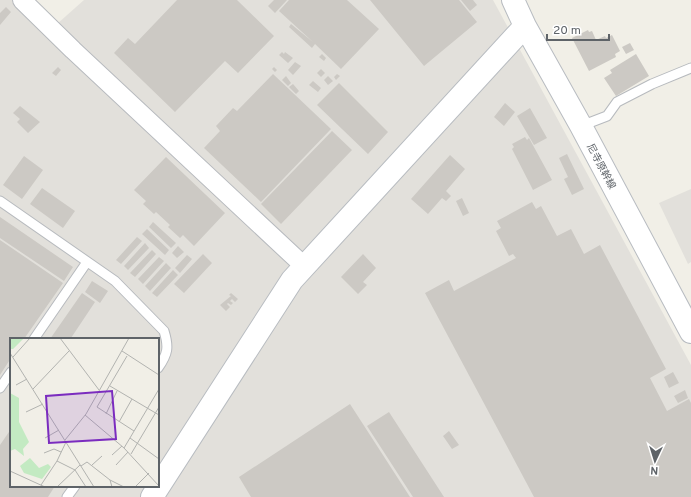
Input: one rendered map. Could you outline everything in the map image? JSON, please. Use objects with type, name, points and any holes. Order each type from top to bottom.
[{"type":"street","points":[[22,0],[73,50],[304,266]]},
{"type":"street","points":[[159,486],[292,280],[519,8]]},
{"type":"street","name":"尼寺原幹線","points":[[519,8],[691,332]]},
{"type":"street","points":[[152,497],[158,487]]},
{"type":"lane","points":[[581,126],[607,116],[617,102],[652,84],[691,68]]},
{"type":"lane","points":[[0,201],[115,281],[164,331],[167,340],[166,356],[159,366]]},
{"type":"lane","points":[[35,338],[87,262]]},
{"type":"lane","points":[[0,388],[10,373]]},
{"type":"lane","points":[[67,497],[74,487]]},
{"type":"shaded area","points":[[0,0],[14,0],[48,32],[84,0],[493,0],[691,365],[691,497],[0,497]]},
{"type":"shaded area","points":[[691,189],[691,262],[688,264],[659,203]]},
{"type":"building","points":[[177,0],[237,0],[274,36],[238,73],[225,61],[175,112],[114,53],[128,38],[135,44]]},
{"type":"building","points":[[274,0],[287,0],[275,13],[268,6]]},
{"type":"building","points":[[289,0],[347,0],[379,29],[341,69],[315,44],[312,48],[289,27],[291,24],[313,42],[279,11]]},
{"type":"building","points":[[370,0],[459,0],[477,22],[424,66]]},
{"type":"building","points":[[461,0],[473,0],[477,5],[470,11]]},
{"type":"building","points":[[6,7],[11,12],[0,25],[0,13]]},
{"type":"building","points":[[588,30],[589,32],[592,31],[596,40],[612,35],[620,51],[615,54],[616,57],[589,71],[572,38]]},
{"type":"building","points":[[630,43],[634,50],[626,54],[622,47]]},
{"type":"building","points":[[282,52],[284,54],[285,52],[293,58],[288,63],[279,55]]},
{"type":"building","points":[[322,54],[326,58],[324,61],[319,57]]},
{"type":"building","points":[[636,54],[649,76],[616,96],[604,78],[612,73],[610,70]]},
{"type":"building","points":[[295,62],[301,66],[293,75],[288,70]]},
{"type":"building","points":[[58,67],[61,70],[56,76],[52,73]]},
{"type":"building","points":[[274,67],[277,70],[275,72],[272,69]]},
{"type":"building","points":[[321,69],[325,73],[321,77],[317,73]]},
{"type":"building","points":[[273,74],[331,129],[261,202],[204,148],[220,131],[216,126],[233,108],[237,111]]},
{"type":"building","points":[[337,74],[340,76],[336,80],[334,77]]},
{"type":"building","points":[[286,76],[291,83],[288,86],[282,80]]},
{"type":"building","points":[[328,76],[333,81],[328,85],[324,80]]},
{"type":"building","points":[[313,81],[321,88],[318,92],[309,85]]},
{"type":"building","points":[[339,83],[388,132],[368,154],[317,105]]},
{"type":"building","points":[[293,84],[299,91],[296,94],[289,87]]},
{"type":"building","points":[[505,103],[515,112],[504,126],[494,117]]},
{"type":"building","points":[[20,106],[40,122],[28,133],[17,122],[20,119],[13,113]]},
{"type":"building","points":[[530,108],[547,138],[534,145],[517,116]]},
{"type":"building","points":[[332,131],[352,150],[281,224],[261,204]]},
{"type":"building","points":[[525,137],[527,140],[529,138],[552,180],[533,190],[512,149],[514,147],[512,144]]},
{"type":"building","points":[[567,154],[584,189],[572,195],[564,179],[568,177],[559,158]]},
{"type":"building","points":[[450,155],[465,169],[446,191],[451,196],[446,201],[442,198],[428,214],[411,199]]},
{"type":"building","points":[[24,156],[43,170],[22,199],[3,185]]},
{"type":"building","points":[[166,157],[225,213],[194,246],[183,235],[180,238],[168,227],[170,225],[156,212],[154,214],[143,204],[146,201],[134,190]]},
{"type":"building","points":[[42,188],[75,211],[63,228],[30,204]]},
{"type":"building","points":[[462,198],[469,213],[463,216],[456,201]]},
{"type":"building","points":[[532,202],[536,209],[541,206],[557,236],[571,229],[584,254],[600,245],[666,369],[650,378],[667,411],[689,399],[691,403],[691,497],[534,497],[425,293],[449,280],[454,291],[516,258],[513,254],[509,256],[496,231],[501,228],[497,221]]},
{"type":"building","points":[[0,217],[73,267],[64,281],[0,238]]},
{"type":"building","points":[[153,222],[176,243],[171,248],[149,227]]},
{"type":"building","points":[[147,229],[169,250],[165,255],[142,234]]},
{"type":"building","points":[[137,237],[142,241],[121,264],[116,260]]},
{"type":"building","points":[[0,240],[63,283],[25,338],[10,338],[10,360],[0,375]]},
{"type":"building","points":[[145,243],[149,248],[128,270],[124,266]]},
{"type":"building","points":[[178,246],[184,252],[177,258],[172,253]]},
{"type":"building","points":[[152,250],[156,254],[135,277],[130,273]]},
{"type":"building","points":[[203,254],[212,263],[184,293],[174,284]]},
{"type":"building","points":[[363,254],[376,268],[363,282],[367,285],[358,294],[341,277]]},
{"type":"building","points":[[187,255],[192,259],[180,273],[175,268]]},
{"type":"building","points":[[159,257],[164,261],[143,284],[138,279]]},
{"type":"building","points":[[166,263],[171,268],[150,291],[145,286]]},
{"type":"building","points":[[173,270],[178,275],[157,297],[152,293]]},
{"type":"building","points":[[92,281],[108,291],[100,303],[85,292]]},
{"type":"building","points":[[82,293],[95,302],[71,338],[51,338]]},
{"type":"building","points":[[231,293],[238,299],[235,302],[232,299],[230,301],[233,303],[231,305],[228,303],[227,304],[230,307],[226,311],[220,305],[231,296],[229,295]]},
{"type":"building","points":[[673,372],[679,383],[669,388],[664,377]]},
{"type":"building","points":[[685,390],[688,398],[678,403],[674,396]]},
{"type":"building","points":[[350,404],[410,497],[251,497],[239,477]]},
{"type":"building","points":[[389,412],[444,497],[413,497],[367,426]]},
{"type":"building","points":[[10,430],[10,487],[54,487],[48,497],[0,497],[0,445]]},
{"type":"building","points":[[449,431],[459,445],[452,449],[443,436]]}]
